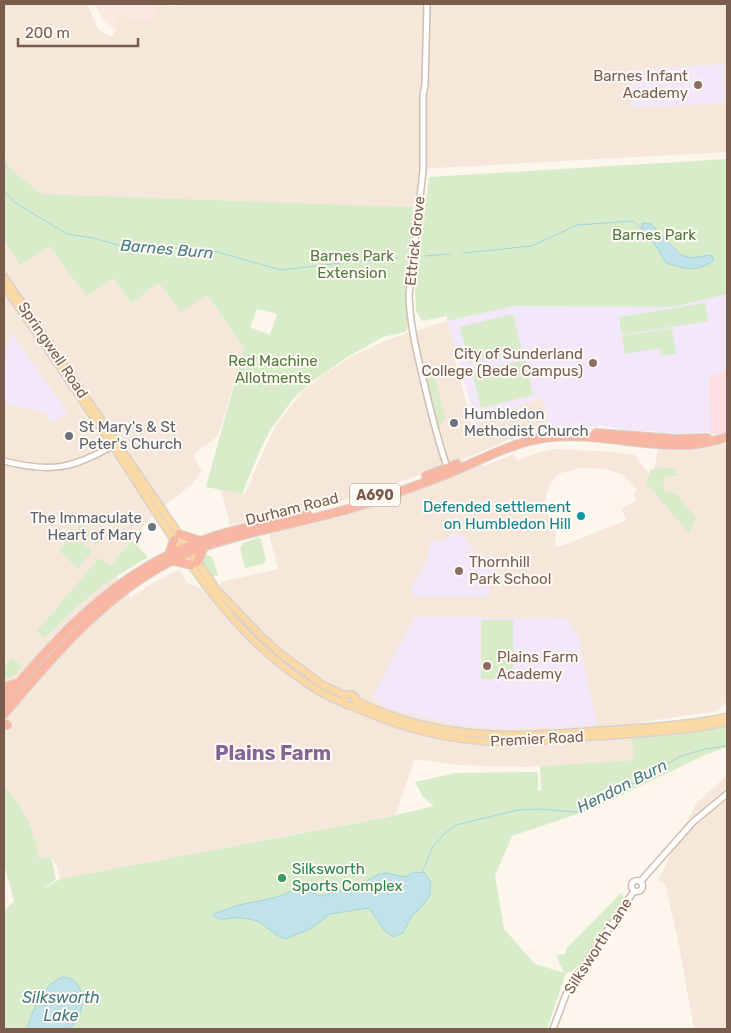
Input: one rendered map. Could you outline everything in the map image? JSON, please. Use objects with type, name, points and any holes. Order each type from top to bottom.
[{"type":"highway","name":"Durham Road","points":[[4,700],[63,632],[82,614],[120,584],[142,569],[171,558],[218,535],[263,527],[343,506],[448,471],[538,439],[574,437],[686,445],[727,437],[676,439],[575,432],[540,434],[519,440],[448,471]]},
{"type":"highway","points":[[176,537],[202,544],[194,563],[171,558],[176,537]]},
{"type":"highway","name":"Durham Road","points":[[4,714],[67,641],[101,609],[171,558]]},
{"type":"highway","points":[[4,687],[19,682]]},
{"type":"main road","name":"Springwell Road","points":[[4,277],[186,551]]},
{"type":"main road","name":"Springwell Road","points":[[4,286],[115,444]]},
{"type":"main road","points":[[186,551],[222,596],[262,637],[281,654],[345,699],[347,706],[354,703],[352,695],[345,699]]},
{"type":"main road","name":"Premier Road","points":[[354,703],[425,727],[464,733],[507,736],[536,736],[676,726],[727,717]]},
{"type":"main road","name":"Premier Road","points":[[354,703],[384,721],[420,732],[472,740],[504,742],[676,731],[727,722]]},
{"type":"street","name":"Ettrick Grove","points":[[428,4],[423,95],[423,171],[410,295],[410,313],[412,331],[435,432],[448,471]]},
{"type":"street","points":[[4,461],[26,467],[61,467],[93,458],[115,444]]},
{"type":"street","name":"Silksworth Lane","points":[[553,1029],[568,989],[634,891],[639,892],[642,890],[643,884],[640,882],[693,822],[727,794]]},
{"type":"shaded area","points":[[4,4],[87,4],[98,29],[111,37],[116,31],[118,16],[154,20],[156,4],[171,6],[190,4],[727,4],[727,152],[419,169],[418,186],[413,207],[42,194],[11,169],[4,156]]},
{"type":"shaded area","points":[[94,4],[156,4],[154,21],[118,16],[116,31],[104,20]]},
{"type":"shaded area","points":[[723,64],[725,103],[632,108],[628,70]]},
{"type":"shaded area","points":[[4,240],[20,265],[49,245],[113,277],[159,283],[207,295],[244,348],[218,436],[193,455],[202,472],[192,484],[153,515],[110,566],[130,598],[180,569],[186,582],[202,589],[209,596],[220,587],[221,582],[278,569],[269,534],[349,513],[479,464],[484,466],[514,454],[518,460],[554,449],[635,455],[653,479],[658,448],[682,449],[727,442],[727,702],[717,711],[630,724],[634,760],[522,767],[456,765],[415,759],[395,815],[60,879],[57,866],[51,857],[39,859],[4,813]],"holes":[[[580,468],[604,469],[622,474],[637,490],[633,494],[637,500],[621,509],[627,520],[559,547],[555,546],[556,533],[545,508],[546,494],[549,486],[558,474]]]},
{"type":"shaded area","name":"City of Sunderland College (Bede Campus)","points":[[727,294],[727,369],[709,377],[710,432],[663,434],[653,431],[631,431],[599,425],[598,427],[570,425],[549,427],[543,397],[476,424],[447,321],[514,306],[674,307]]},
{"type":"shaded area","points":[[447,321],[458,358],[455,359],[472,425],[543,397],[549,427],[522,434],[453,464],[314,510],[230,525],[221,490],[245,494],[276,425],[303,391],[350,357],[392,338]]},
{"type":"shaded area","points":[[11,332],[68,413],[51,423],[46,413],[4,403],[4,370]]},
{"type":"shaded area","points":[[727,369],[727,432],[710,435],[709,377]]},
{"type":"shaded area","name":"Thornhill Park School","points":[[454,534],[463,536],[472,547],[474,555],[499,558],[496,582],[490,582],[489,596],[414,596],[411,589],[427,560],[431,541],[443,540]]},
{"type":"shaded area","name":"Plains Farm Academy","points":[[414,617],[565,618],[578,635],[597,725],[508,729],[457,725],[391,709],[379,704],[373,697]]},
{"type":"shaded area","points":[[727,775],[727,1029],[694,1029],[677,935],[665,884],[658,880],[696,804]]},
{"type":"green space","name":"Barnes Park Extension","points":[[4,157],[11,169],[42,194],[413,207],[408,328],[405,332],[383,337],[349,356],[310,383],[293,399],[271,429],[242,494],[206,487],[244,348],[207,295],[180,312],[159,283],[131,303],[113,278],[86,296],[49,246],[20,265],[4,240]],"holes":[[[257,309],[277,314],[270,335],[250,327]]]},
{"type":"green space","name":"Barnes Park","points":[[727,159],[727,294],[674,307],[514,306],[447,321],[447,316],[422,321],[416,311],[415,290],[429,177]]},
{"type":"green space","points":[[705,303],[708,321],[622,335],[619,317]]},
{"type":"green space","points":[[513,314],[522,350],[469,363],[460,327]]},
{"type":"green space","points":[[672,328],[676,354],[661,356],[660,348],[625,354],[622,336]]},
{"type":"green space","points":[[525,360],[533,395],[481,408],[472,372]]},
{"type":"green space","points":[[421,371],[435,377],[445,418],[435,432]]},
{"type":"green space","points":[[672,468],[679,476],[663,477],[664,491],[677,495],[696,518],[689,533],[646,483],[651,469]]},
{"type":"green space","points":[[79,522],[101,541],[100,543],[95,544],[78,529]]},
{"type":"green space","points":[[71,537],[75,537],[90,549],[90,554],[78,569],[59,550]]},
{"type":"green space","points":[[258,538],[261,539],[266,560],[263,564],[245,568],[240,548],[243,543]]},
{"type":"green space","points":[[132,540],[148,557],[104,584],[72,611],[45,638],[37,631],[99,558],[110,566]]},
{"type":"green space","points":[[204,554],[212,557],[218,575],[213,576],[202,561]]},
{"type":"green space","points":[[481,620],[513,620],[513,679],[481,679]]},
{"type":"green space","points":[[12,658],[22,666],[15,675],[4,679],[4,667]]},
{"type":"green space","name":"Silksworth Sports Complex","points":[[727,727],[727,747],[705,755],[595,808],[512,836],[495,876],[504,929],[535,964],[565,973],[556,955],[565,954],[567,948],[621,893],[624,898],[580,964],[572,971],[566,973],[547,1029],[4,1029],[4,911],[14,901],[4,864],[4,787],[17,802],[28,820],[35,839],[39,859],[51,857],[56,879],[42,890],[60,879],[387,817],[434,806],[423,797],[415,782],[455,773],[538,772],[537,790],[541,790],[540,766],[634,760],[631,733]]},
{"type":"water","points":[[642,223],[651,224],[681,255],[692,258],[711,255],[714,260],[702,267],[690,269],[666,263],[654,243],[642,229]]},
{"type":"water","points":[[415,872],[425,873],[431,883],[430,895],[412,916],[403,933],[393,937],[384,930],[369,908],[330,914],[310,929],[285,939],[255,921],[238,918],[218,919],[213,914],[239,905],[277,897],[301,889],[321,896],[361,884],[379,874],[387,873],[405,877]]},
{"type":"water","name":"Silksworth Lake","points":[[62,977],[70,978],[80,990],[82,1007],[75,1023],[69,1029],[27,1029],[39,999],[55,981]]},
{"type":"waterway","name":"Barnes Burn","points":[[4,191],[14,202],[67,234],[93,238],[132,249],[203,248],[281,270],[341,263]]},
{"type":"waterway","name":"Barnes Burn","points":[[463,253],[532,246],[577,225],[633,221],[642,229]]},
{"type":"waterway","name":"Barnes Burn","points":[[425,256],[450,254]]},
{"type":"waterway","points":[[353,262],[398,258]]},
{"type":"waterway","name":"Hendon Burn","points":[[422,873],[432,848],[444,834],[456,825],[518,810],[539,809],[577,812],[622,790],[681,756],[705,749],[727,746]]},
{"type":"place","name":"Barnes Infant Academy","points":[[698,85]]},
{"type":"place","name":"City of Sunderland College (Bede Campus)","points":[[593,363]]},
{"type":"place","name":"Humbledon Methodist Church","points":[[454,423]]},
{"type":"place","name":"St Mary's & St Peter's Church","points":[[69,436]]},
{"type":"place","name":"Defended settlement on Humbledon Hill","points":[[581,516]]},
{"type":"place","name":"The Immaculate Heart of Mary","points":[[152,527]]},
{"type":"place","name":"Thornhill Park School","points":[[459,571]]},
{"type":"place","name":"Plains Farm Academy","points":[[487,666]]},
{"type":"place","name":"Silksworth Sports Complex","points":[[282,878]]},
{"type":"district","name":"Plains Farm","points":[[273,753]]},
{"type":"park label","name":"Red Machine Allotments","points":[[273,370]]}]
